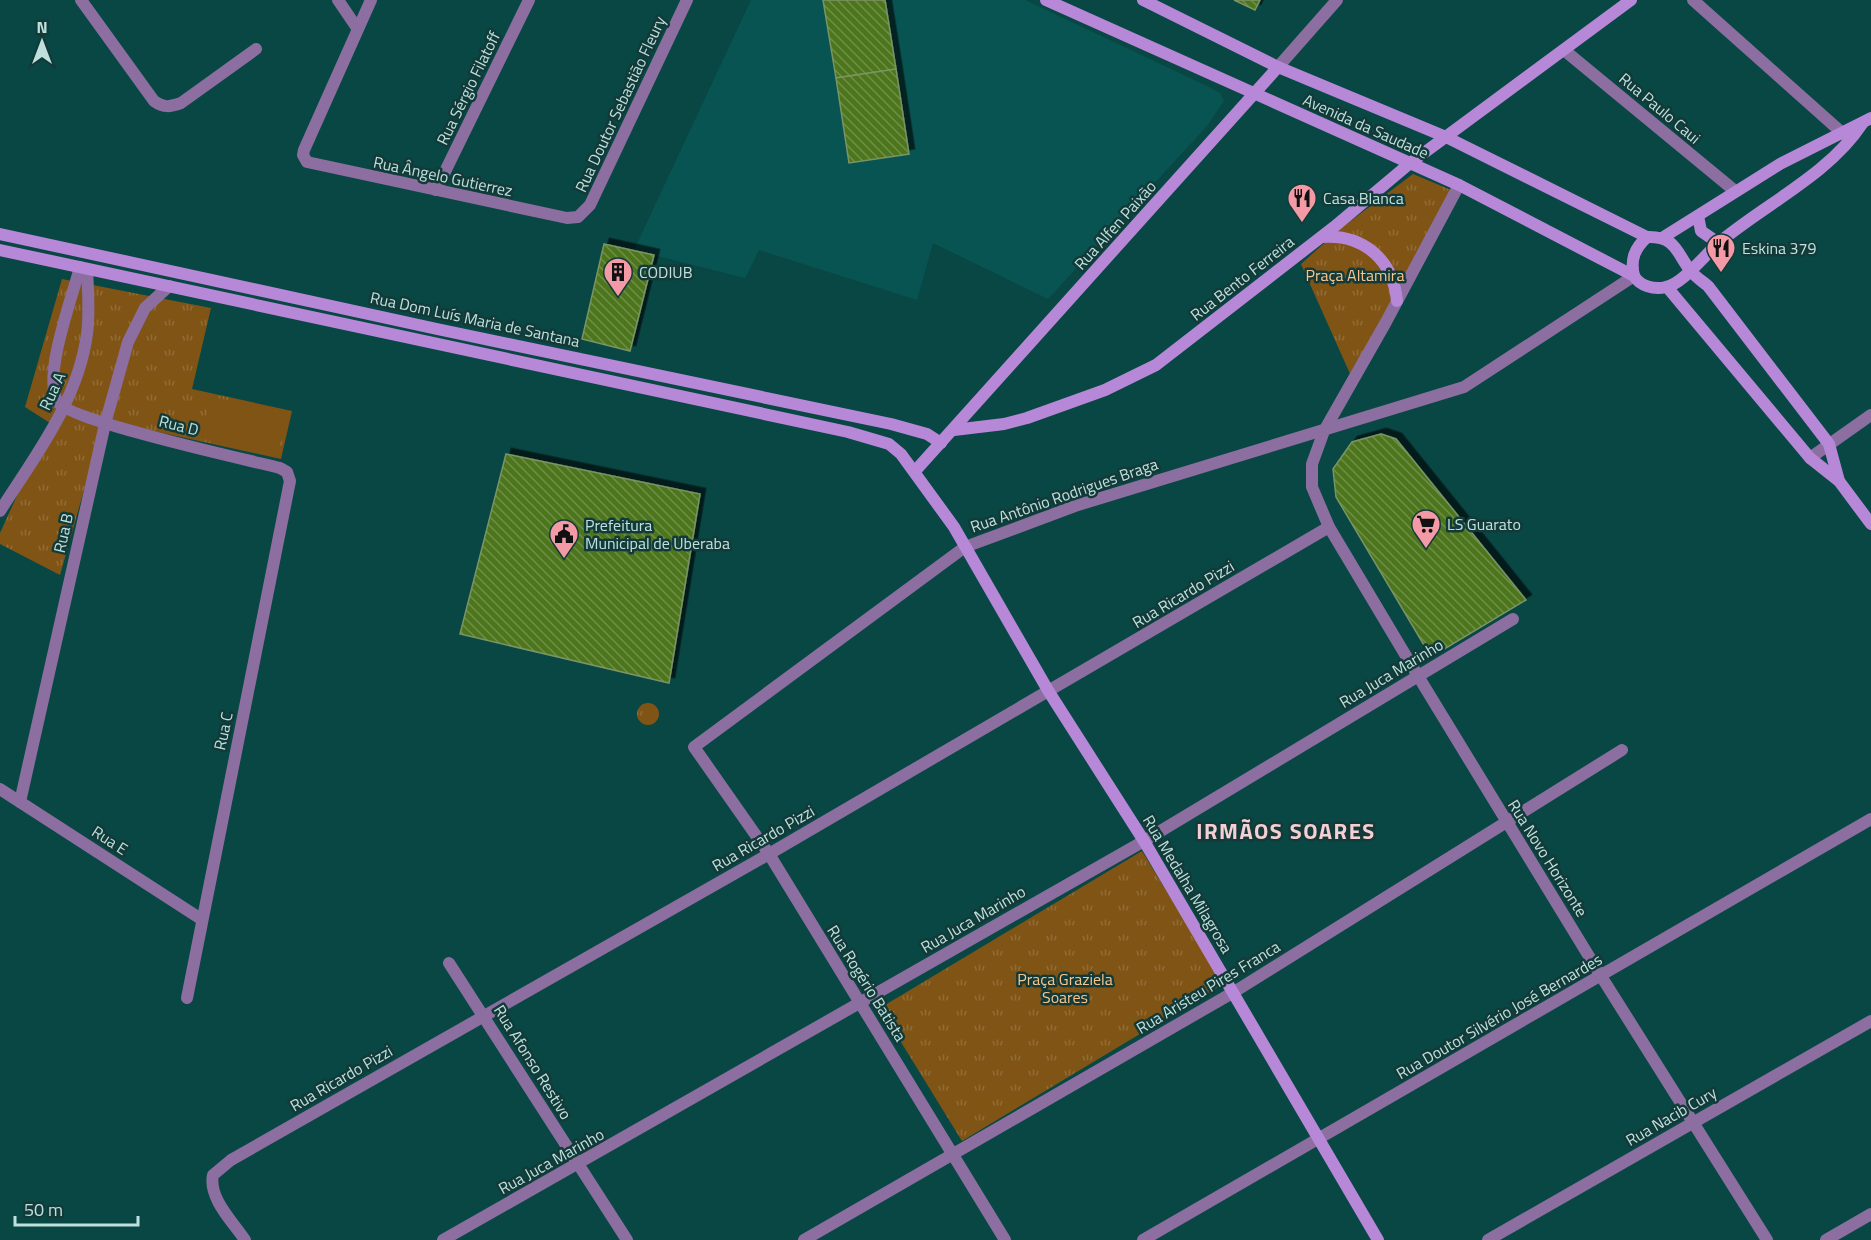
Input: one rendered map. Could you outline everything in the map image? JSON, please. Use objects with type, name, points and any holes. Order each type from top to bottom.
[{"type":"street","points":[[81,0],[154,101],[167,107],[181,103],[256,49]]},
{"type":"street","points":[[338,0],[357,28],[371,0]]},
{"type":"street","name":"Rua Sérgio Filatoff","points":[[436,190],[529,0]]},
{"type":"street","name":"Rua Doutor Sebastião Fleury","points":[[578,217],[590,205],[687,0]]},
{"type":"street","name":"Avenida da Saudade","points":[[1046,0],[1459,185],[1634,276],[1638,282],[1652,288],[1667,287]]},
{"type":"street","name":"Avenida da Saudade","points":[[1143,0],[1278,67],[1446,137],[1647,237],[1662,238]]},
{"type":"street","name":"Rua Alfen Paixão","points":[[915,470],[954,430],[1337,0]]},
{"type":"street","name":"Rua Bento Ferreira","points":[[954,430],[1004,424],[1027,418],[1105,390],[1156,364],[1322,237],[1409,164],[1631,0]]},
{"type":"street","points":[[1693,0],[1851,140]]},
{"type":"street","name":"Rua Ângelo Gutierrez","points":[[357,28],[304,150],[304,159],[312,165],[556,217],[578,217]]},
{"type":"street","name":"Rua Paulo Caui","points":[[1564,50],[1735,191]]},
{"type":"street","points":[[1839,481],[1829,444],[1708,286],[1689,270],[1680,252],[1662,238],[1735,191],[1841,132],[1866,121]]},
{"type":"street","points":[[1866,121],[1851,140],[1820,168],[1721,241],[1667,287],[1810,458],[1839,481],[1871,525]]},
{"type":"street","points":[[1324,431],[1398,301],[1459,185]]},
{"type":"street","points":[[1698,216],[1701,231],[1713,240],[1721,241]]},
{"type":"street","name":"Rua Dom Luís Maria de Santana","points":[[0,234],[891,424],[927,434],[941,442]]},
{"type":"street","points":[[1322,237],[1334,236],[1358,241],[1378,255],[1392,275],[1398,301]]},
{"type":"street","points":[[1634,276],[1631,265],[1634,253],[1647,237]]},
{"type":"street","name":"Rua Dom Luís Maria de Santana","points":[[0,250],[859,435],[889,444],[915,470],[965,547]]},
{"type":"street","points":[[63,410],[53,390],[53,370],[84,268]]},
{"type":"street","name":"Rua A","points":[[0,511],[63,410],[78,372],[87,334],[84,268]]},
{"type":"street","name":"Rua Antônio Rodrigues Braga","points":[[694,747],[965,547],[1078,505],[1464,387],[1634,276]]},
{"type":"street","name":"Rua B","points":[[20,802],[105,424],[134,324],[145,308],[169,286]]},
{"type":"street","name":"Rua D","points":[[63,410],[105,424],[280,468],[287,472]]},
{"type":"street","points":[[1810,458],[1871,415]]},
{"type":"street","name":"Rua Novo Horizonte","points":[[1324,431],[1312,465],[1312,487],[1329,526],[1506,823],[1767,1240]]},
{"type":"street","name":"Rua C","points":[[186,998],[290,481],[287,472]]},
{"type":"street","name":"Rua Ricardo Pizzi","points":[[245,1240],[214,1194],[211,1184],[213,1175],[231,1161],[769,854],[1329,526]]},
{"type":"street","name":"Rua Medalha Milagrosa","points":[[965,547],[1049,692],[1144,841],[1234,992],[1378,1240]]},
{"type":"street","name":"Rua Juca Marinho","points":[[443,1240],[1144,841],[1513,619]]},
{"type":"street","name":"Rua Rogério Batista","points":[[694,747],[769,854],[859,1003],[955,1154],[1005,1240]]},
{"type":"street","name":"Rua Aristeu Pires Franca","points":[[804,1240],[1234,992],[1622,750]]},
{"type":"street","name":"Rua E","points":[[0,789],[201,919]]},
{"type":"street","name":"Rua Doutor Silvério José Bernardes","points":[[1143,1240],[1871,819]]},
{"type":"street","name":"Rua Afonso Restivo","points":[[449,963],[627,1240]]},
{"type":"street","name":"Rua Nacib Cury","points":[[1488,1240],[1871,1021]]},
{"type":"street","points":[[1826,1240],[1871,1214]]},
{"type":"shaded area","points":[[751,0],[1025,0],[1209,87],[1220,93],[1224,101],[1207,126],[1048,299],[933,243],[917,300],[759,250],[745,278],[634,250]]},
{"type":"green space","name":"Praça Altamira","points":[[1413,174],[1451,190],[1351,376],[1301,264],[1340,229]]},
{"type":"green space","points":[[62,279],[211,308],[192,389],[292,411],[281,459],[117,423],[99,437],[60,575],[0,544],[0,533],[50,423],[25,407]]},
{"type":"green space","points":[[211,397],[286,411],[277,454],[202,438]]},
{"type":"green space","points":[[648,703],[656,706],[659,714],[656,722],[648,725],[640,722],[637,714],[640,706]]},
{"type":"green space","name":"Praça Graziela Soares","points":[[1142,851],[1223,984],[962,1141],[880,1008]]},
{"type":"building","points":[[823,0],[885,0],[896,69],[836,78]]},
{"type":"building","points":[[1234,0],[1260,0],[1255,10]]},
{"type":"building","points":[[896,69],[909,154],[849,163],[836,78]]},
{"type":"building","name":"CODIUB","points":[[604,244],[654,255],[630,351],[582,339]]},
{"type":"building","name":"LS Guarato","points":[[1381,434],[1396,439],[1526,600],[1431,657],[1336,497],[1333,469],[1352,442]]},
{"type":"building","points":[[506,454],[700,494],[669,683],[460,634]]},
{"type":"place","name":"Casa Blanca","points":[[1302,224]]},
{"type":"place","name":"Eskina 379","points":[[1721,274]]},
{"type":"place","name":"CODIUB","points":[[618,298]]},
{"type":"place","name":"LS Guarato","points":[[1426,550]]},
{"type":"place","name":"Prefeitura Municipal de Uberaba","points":[[564,560]]},
{"type":"district","name":"IRMÃOS SOARES","points":[[1286,831]]}]
